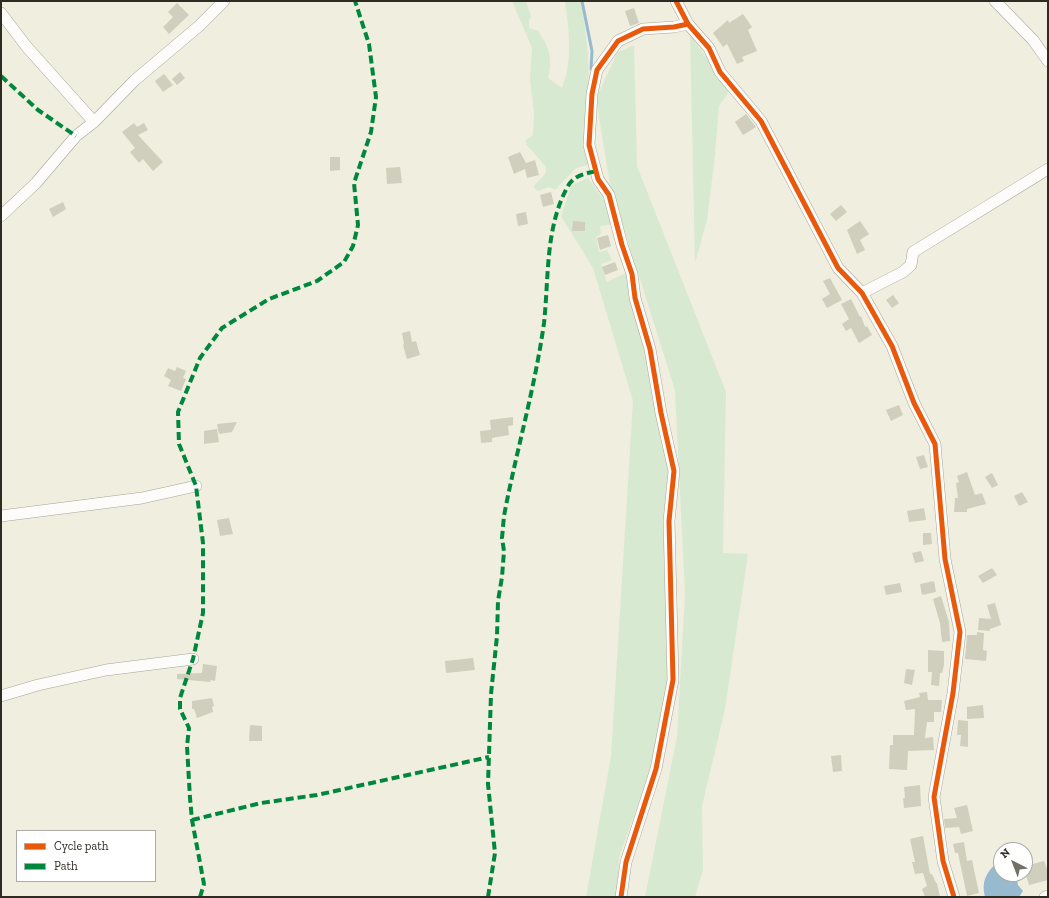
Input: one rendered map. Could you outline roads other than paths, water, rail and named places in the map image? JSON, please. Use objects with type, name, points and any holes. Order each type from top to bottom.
[{"type":"street","points":[[1,216],[36,183],[76,136],[94,122],[135,80],[199,26],[224,1]]},
{"type":"street","points":[[676,1],[688,24],[709,48],[720,72],[761,121],[838,268],[862,293],[892,346],[914,403],[936,444],[945,559],[960,632],[953,693],[934,797],[944,861],[954,897]]},
{"type":"street","points":[[995,1],[1033,40],[1048,61]]},
{"type":"street","points":[[1,13],[26,46],[94,122]]},
{"type":"street","points":[[621,897],[626,862],[656,769],[673,680],[669,521],[674,471],[661,413],[650,348],[635,298],[632,274],[622,245],[609,195],[598,180],[589,145],[592,94],[597,70],[618,41],[642,29],[674,27],[688,24]]},
{"type":"street","points":[[862,293],[903,272],[911,265],[913,252],[1048,169]]},
{"type":"street","points":[[1,516],[142,498],[196,486]]},
{"type":"street","points":[[1,696],[38,685],[106,670],[193,659]]},
{"type":"street","points":[[1044,897],[1048,896]]},
{"type":"water","points":[[993,867],[993,882],[1017,882],[1023,891],[1019,897],[985,897],[984,882]]},
{"type":"waterway","points":[[582,1],[592,51],[591,69]]}]
